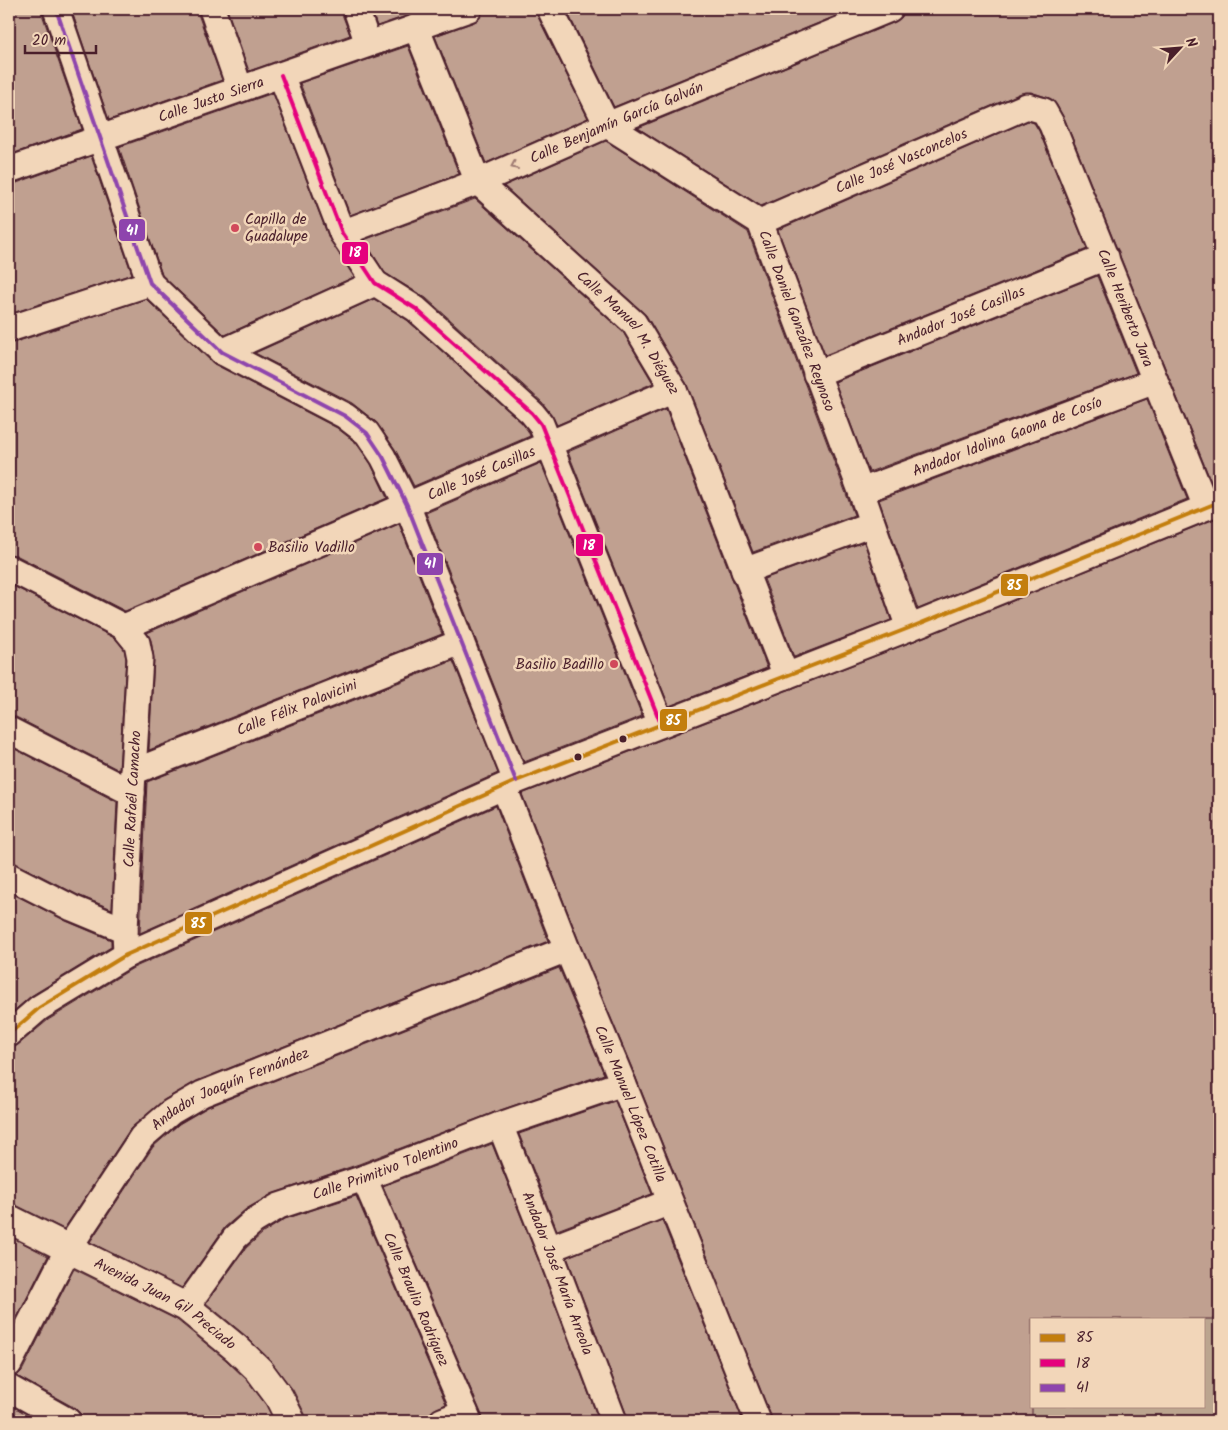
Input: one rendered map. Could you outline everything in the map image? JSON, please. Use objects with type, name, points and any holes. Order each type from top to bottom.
[{"type":"street","name":"Calle Manuel López Cotilla","points":[[56,9],[150,283],[222,352],[344,416],[367,433],[383,457],[407,505],[461,642],[567,949],[758,1421]]},
{"type":"street","points":[[212,9],[240,89]]},
{"type":"street","points":[[356,9],[368,44]]},
{"type":"street","name":"Calle Justo Sierra","points":[[9,170],[470,9]]},
{"type":"street","points":[[550,9],[607,125]]},
{"type":"street","name":"Calle Benjamín García Galván","points":[[342,233],[478,182],[607,125],[890,9]]},
{"type":"street","name":"Calle Manuel M. Diéguez","points":[[416,27],[478,182],[634,323],[674,390],[786,676]]},
{"type":"street","points":[[281,75],[342,233],[375,283],[416,309],[532,412],[541,424],[661,724]]},
{"type":"street","name":"Calle José Vasconcelos","points":[[760,222],[1027,106],[1044,111]]},
{"type":"street","name":"Calle Heriberto Jara","points":[[1044,111],[1052,125],[1155,381],[1213,504]]},
{"type":"street","name":"Calle Daniel González Reynoso","points":[[607,125],[760,222],[861,492],[909,628]]},
{"type":"street","name":"Andador José Casillas","points":[[816,374],[1106,257]]},
{"type":"street","points":[[9,329],[150,283]]},
{"type":"street","points":[[222,352],[375,283]]},
{"type":"street","name":"Andador Idolina Gaona de Cosío","points":[[861,492],[1155,381]]},
{"type":"street","name":"Calle José Casillas","points":[[131,635],[407,505],[674,390]]},
{"type":"street","points":[[9,1034],[39,1008],[126,955],[510,784],[909,628],[1213,504]]},
{"type":"street","points":[[744,571],[872,524]]},
{"type":"street","points":[[9,568],[131,635]]},
{"type":"street","name":"Calle Rafaél Camacho","points":[[126,955],[125,930],[140,658],[131,635]]},
{"type":"street","name":"Calle Félix Palavicini","points":[[132,783],[461,642]]},
{"type":"street","points":[[9,730],[132,783]]},
{"type":"street","points":[[9,876],[72,908],[125,930]]},
{"type":"street","name":"Andador Joaquín Fernández","points":[[9,1364],[68,1249],[142,1137],[171,1112],[202,1094],[567,949]]},
{"type":"street","name":"Calle Primitivo Tolentino","points":[[186,1307],[235,1238],[254,1221],[279,1206],[364,1178],[500,1125],[623,1084]]},
{"type":"street","name":"Andador José María Arreola","points":[[500,1125],[614,1421]]},
{"type":"street","name":"Calle Braulio Rodríguez","points":[[364,1178],[467,1417]]},
{"type":"street","points":[[549,1249],[670,1202]]},
{"type":"street","name":"Avenida Juan Gil Preciado","points":[[9,1219],[186,1307],[236,1348],[259,1370],[279,1397],[291,1421]]},
{"type":"street","points":[[9,1388],[68,1421]]},
{"type":"street","points":[[442,1421],[467,1417]]},
{"type":"building","points":[[9,9],[42,9],[42,14],[82,129],[9,155]]},
{"type":"building","points":[[71,9],[198,9],[198,14],[222,80],[109,120]]},
{"type":"building","points":[[227,9],[342,9],[350,35],[249,71]]},
{"type":"building","points":[[371,9],[426,9],[377,26]]},
{"type":"building","points":[[483,9],[536,9],[537,15],[588,118],[486,163],[435,36],[474,22],[480,18]]},
{"type":"building","points":[[566,9],[853,9],[614,107]]},
{"type":"building","points":[[904,9],[1219,9],[1219,488],[1214,489],[1065,120],[1056,104],[1049,98],[1031,92],[1021,93],[761,206],[638,128],[895,22],[902,17]]},
{"type":"building","points":[[408,46],[459,174],[350,215],[300,83]]},
{"type":"building","name":"Capilla de Guadalupe","points":[[273,93],[329,238],[354,277],[225,335],[162,275],[119,147]]},
{"type":"building","points":[[1028,121],[1034,123],[1039,131],[1087,249],[825,355],[778,230]]},
{"type":"building","points":[[606,141],[748,232],[854,515],[753,552],[687,385],[646,315],[504,186]]},
{"type":"building","points":[[91,156],[132,274],[9,314],[9,184],[14,184]]},
{"type":"building","points":[[475,199],[623,332],[653,383],[557,425],[542,402],[426,298],[385,273],[364,240]]},
{"type":"building","points":[[1097,276],[1136,373],[869,472],[835,382]]},
{"type":"building","points":[[146,299],[214,364],[337,428],[356,443],[371,464],[387,498],[125,611],[16,555],[9,554],[9,343]]},
{"type":"building","points":[[374,299],[407,320],[522,423],[530,436],[414,486],[395,449],[376,422],[352,403],[255,353]]},
{"type":"building","points":[[1147,399],[1187,499],[918,609],[879,500]]},
{"type":"building","points":[[666,409],[767,668],[669,706],[568,452]]},
{"type":"building","points":[[541,463],[642,716],[524,762],[426,513]]},
{"type":"building","points":[[1219,517],[1219,1319],[1030,1318],[1030,1408],[1032,1408],[1032,1421],[772,1421],[636,1078],[580,944],[522,794],[914,641]]},
{"type":"building","points":[[399,524],[442,634],[149,750],[154,659],[151,640],[147,633]]},
{"type":"building","points":[[864,542],[891,620],[794,657],[764,579]]},
{"type":"building","points":[[9,584],[115,638],[124,649],[126,659],[119,770],[16,717],[9,716]]},
{"type":"building","points":[[453,661],[498,773],[140,933],[147,782]]},
{"type":"building","points":[[9,746],[117,802],[112,909],[78,895],[16,863],[9,862]]},
{"type":"building","points":[[496,806],[548,941],[197,1081],[164,1100],[130,1129],[64,1229],[9,1203],[9,1048],[18,1045],[48,1020],[133,968]]},
{"type":"building","points":[[9,892],[66,921],[111,940],[111,947],[31,996],[9,1015]]},
{"type":"building","points":[[559,968],[604,1074],[272,1194],[246,1209],[225,1227],[182,1288],[90,1242],[153,1147],[179,1124],[208,1107]]},
{"type":"building","points":[[615,1101],[652,1194],[557,1230],[519,1134]]},
{"type":"building","points":[[492,1144],[599,1421],[483,1421],[383,1186]]},
{"type":"building","points":[[356,1196],[446,1404],[431,1412],[428,1421],[307,1421],[293,1390],[271,1361],[246,1336],[206,1303],[246,1248],[263,1233],[285,1219]]},
{"type":"building","points":[[662,1220],[743,1421],[628,1421],[567,1257]]},
{"type":"building","points":[[9,1236],[48,1256],[9,1333]]},
{"type":"building","points":[[74,1269],[177,1320],[226,1360],[247,1380],[266,1405],[274,1421],[82,1421],[81,1414],[75,1408],[17,1376],[22,1371]]},
{"type":"building","points":[[9,1404],[39,1421],[9,1421]]},
{"type":"transit line","name":"41","points":[[56,9],[150,283],[222,352],[345,416],[367,433],[383,457],[407,505],[516,781]]},
{"type":"transit line","name":"18","points":[[281,75],[342,233],[375,283],[416,309],[532,413],[541,424],[661,724]]},
{"type":"transit line","name":"85","points":[[9,1034],[39,1008],[126,955],[516,781],[909,628],[1219,502]]},
{"type":"place","name":"Capilla de Guadalupe","points":[[235,228]]},
{"type":"place","name":"Basilio Vadillo","points":[[258,547]]},
{"type":"place","name":"Basilio Badillo","points":[[614,664]]}]
